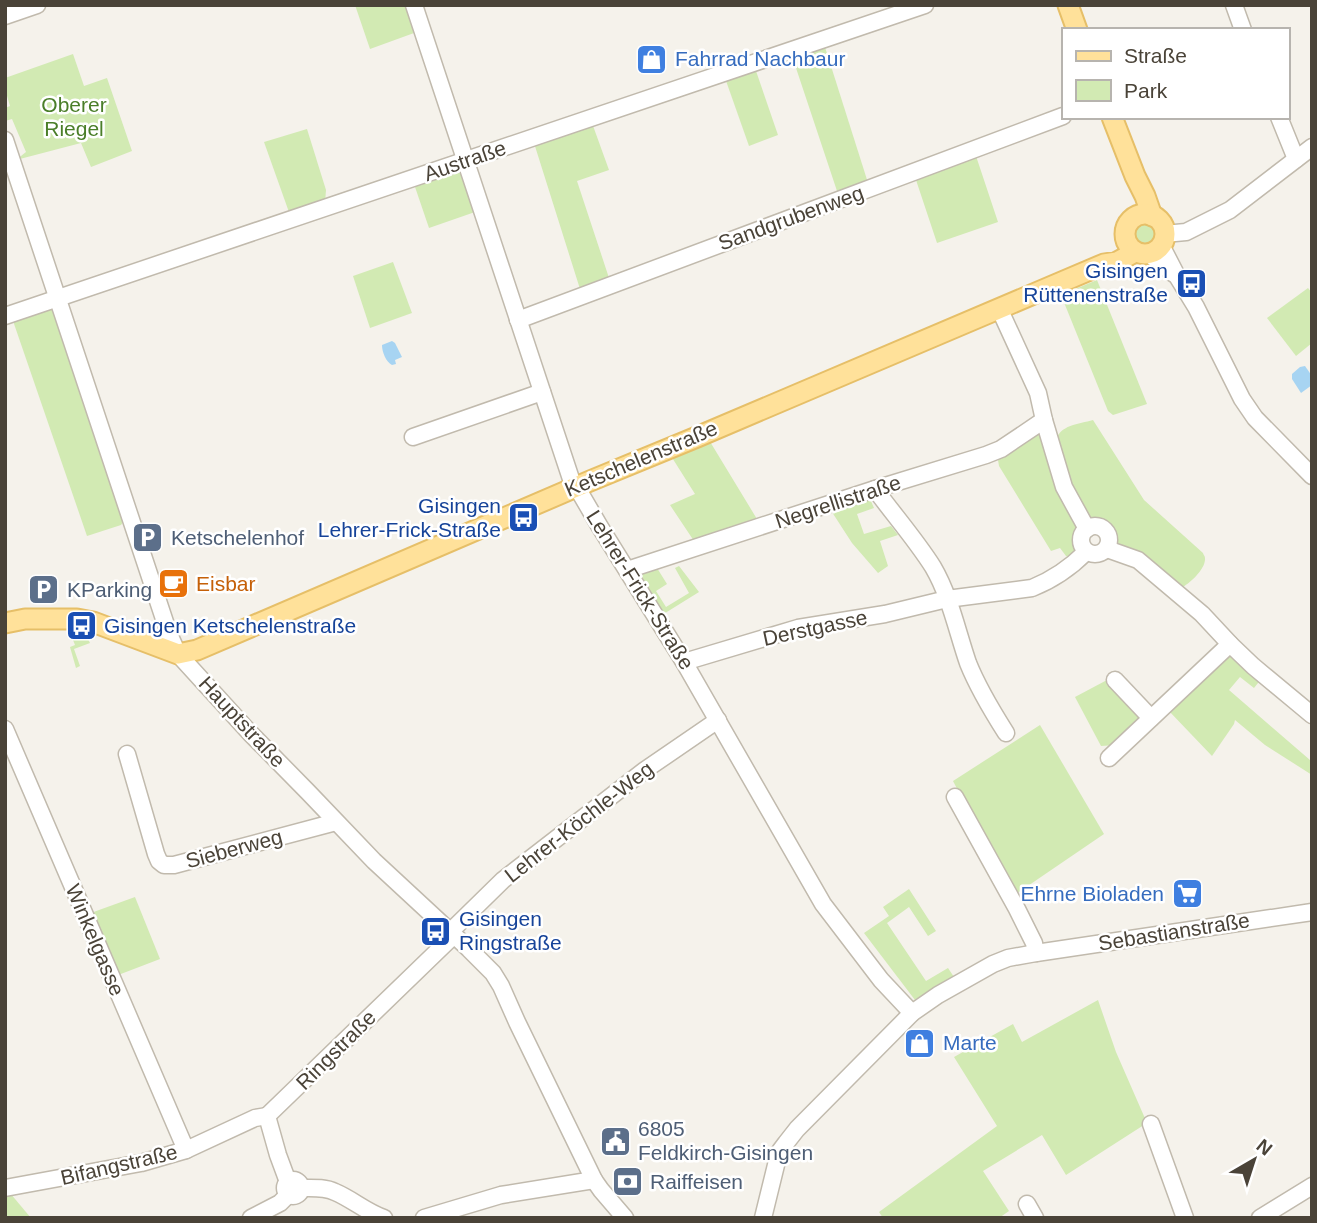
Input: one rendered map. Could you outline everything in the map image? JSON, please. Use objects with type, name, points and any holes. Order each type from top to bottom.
[{"type":"main road","points":[[1068,5],[1076,28]]},
{"type":"main road","points":[[1113,119],[1135,176],[1144,217]]},
{"type":"main road","points":[[1144,217],[1161,223],[1147,245],[1127,226],[1144,217]]},
{"type":"main road","name":"Ketschelenstraße","points":[[178,654],[201,649],[576,487],[1116,261],[1147,245]]},
{"type":"main road","points":[[5,623],[25,619],[77,619],[93,622],[178,654]]},
{"type":"street","points":[[5,16],[37,5]]},
{"type":"street","name":"Austraße","points":[[5,316],[925,5]]},
{"type":"street","points":[[1234,5],[1242,28]]},
{"type":"street","name":"Lehrer-Frick-Straße","points":[[419,6],[440,88],[571,480],[684,662],[823,904],[881,980],[912,1013]]},
{"type":"street","name":"Sandgrubenweg","points":[[518,320],[1062,116]]},
{"type":"street","points":[[1280,119],[1296,159]]},
{"type":"street","name":"Hauptstraße","points":[[5,141],[169,634],[178,654],[384,872],[493,973],[594,1180],[625,1218]]},
{"type":"street","name":"Ketschelenstraße","points":[[1147,245],[1217,218],[1312,147]]},
{"type":"street","points":[[1147,245],[1177,276],[1196,307],[1242,399],[1255,418],[1312,476]]},
{"type":"street","points":[[999,308],[1038,393],[1064,487],[1087,529]]},
{"type":"street","points":[[413,437],[542,392]]},
{"type":"street","name":"Negrellistraße","points":[[627,570],[986,455],[1001,449],[1044,420]]},
{"type":"street","points":[[875,489],[934,568],[973,674],[1006,733]]},
{"type":"street","points":[[1096,526],[1105,530],[1109,539],[1107,549],[1099,554],[1086,552],[1080,540],[1084,531],[1096,526]]},
{"type":"street","points":[[1107,549],[1138,560],[1202,614],[1230,644],[1312,715]]},
{"type":"street","name":"Derstgasse","points":[[684,662],[798,628],[885,614],[947,599],[1032,588],[1064,570],[1086,552]]},
{"type":"street","points":[[1109,758],[1230,644]]},
{"type":"street","points":[[1115,680],[1151,718]]},
{"type":"street","name":"Lehrer-Köchle-Weg","points":[[451,934],[503,880],[635,778],[718,720]]},
{"type":"street","name":"Winkelgasse","points":[[5,729],[186,1150]]},
{"type":"street","name":"Sieberweg","points":[[127,754],[156,854],[164,865],[174,865],[337,822]]},
{"type":"street","points":[[955,797],[1017,909],[1034,943],[1036,953]]},
{"type":"street","name":"Sebastianstraße","points":[[763,1218],[780,1151],[786,1143],[912,1013],[937,995],[1008,958],[1312,912]]},
{"type":"street","name":"Ringstraße","points":[[267,1116],[449,940],[451,934]]},
{"type":"street","points":[[267,1116],[278,1156],[293,1188]]},
{"type":"street","name":"Bifangstraße","points":[[5,1188],[141,1163],[186,1150],[255,1118],[267,1116]]},
{"type":"street","points":[[1151,1124],[1185,1218]]},
{"type":"street","points":[[424,1218],[501,1195],[594,1180]]},
{"type":"street","points":[[1260,1218],[1312,1186]]},
{"type":"street","points":[[251,1218],[280,1203],[293,1188]]},
{"type":"street","points":[[293,1188],[334,1191],[384,1218]]},
{"type":"green space","points":[[355,5],[405,5],[414,33],[370,49]]},
{"type":"green space","points":[[824,44],[869,186],[839,197],[792,56]]},
{"type":"green space","name":"Oberer Riegel","points":[[73,54],[84,86],[107,78],[132,151],[91,167],[81,143],[16,160],[26,152],[12,119],[5,121],[5,108],[10,106],[5,78]]},
{"type":"green space","points":[[755,68],[778,135],[749,146],[725,78]]},
{"type":"green space","points":[[592,123],[609,170],[577,181],[610,281],[580,289],[534,143]]},
{"type":"green space","points":[[307,129],[326,190],[325,203],[290,215],[264,142]]},
{"type":"green space","points":[[975,153],[998,222],[937,243],[915,177]]},
{"type":"green space","points":[[456,170],[463,176],[475,212],[429,228],[414,184]]},
{"type":"green space","points":[[1145,222],[1154,226],[1158,235],[1154,244],[1145,248],[1136,244],[1132,235],[1136,226]]},
{"type":"green space","points":[[393,262],[412,313],[370,328],[353,276]]},
{"type":"green space","points":[[1097,280],[1147,404],[1113,415],[1108,411],[1061,295]]},
{"type":"green space","points":[[1308,288],[1312,293],[1312,343],[1296,356],[1267,318]]},
{"type":"green space","points":[[45,307],[56,313],[125,519],[121,525],[87,536],[12,318]]},
{"type":"green space","points":[[1093,420],[1144,500],[1203,553],[1203,567],[1181,588],[1113,547],[1112,536],[1107,527],[1099,522],[1088,521],[1068,488],[1056,441],[1065,428]]},
{"type":"green space","points":[[1041,431],[1082,528],[1078,541],[1080,549],[1071,558],[1060,548],[1051,551],[999,466],[998,460],[1001,456]]},
{"type":"green space","points":[[709,440],[760,524],[696,544],[670,505],[695,494],[671,456]]},
{"type":"green space","points":[[870,499],[874,508],[857,514],[864,534],[891,526],[898,535],[880,541],[888,566],[878,573],[852,543],[830,509]]},
{"type":"green space","points":[[679,566],[699,592],[662,615],[638,573],[657,568],[667,584],[656,591],[666,607],[689,593],[675,568]]},
{"type":"green space","points":[[72,629],[72,632],[78,632],[83,629],[90,643],[74,649],[80,666],[76,668],[70,647],[75,645],[69,630]]},
{"type":"green space","points":[[1232,651],[1262,678],[1254,688],[1240,677],[1229,690],[1312,759],[1312,775],[1265,745],[1235,720],[1212,756],[1168,710]]},
{"type":"green space","points":[[1107,680],[1143,716],[1116,745],[1101,746],[1075,697]]},
{"type":"green space","points":[[1040,725],[1104,834],[1013,896],[953,781]]},
{"type":"green space","points":[[909,889],[936,931],[928,936],[909,907],[887,923],[926,981],[948,968],[954,977],[915,1000],[864,933],[889,916],[883,907]]},
{"type":"green space","points":[[135,897],[160,959],[113,977],[88,914]]},
{"type":"green space","points":[[1098,1000],[1116,1052],[1147,1123],[1066,1175],[1042,1135],[983,1171],[1009,1211],[999,1218],[883,1218],[879,1212],[997,1126],[954,1057],[1013,1024],[1022,1042]]},
{"type":"green space","points":[[5,1192],[10,1193],[31,1218],[5,1218]]},
{"type":"water","points":[[392,341],[402,357],[392,365],[385,356],[382,345]]},
{"type":"water","points":[[1305,366],[1312,376],[1312,385],[1301,393],[1292,379],[1292,374]]},
{"type":"place","name":"Fahrrad Nachbaur","points":[[652,59]]},
{"type":"place","name":"Gisingen Rüttenenstraße","points":[[1191,283]]},
{"type":"place","name":"Gisingen Lehrer-Frick-Straße","points":[[524,518]]},
{"type":"place","name":"Ketschelenhof","points":[[148,538]]},
{"type":"place","name":"Eisbar","points":[[173,584]]},
{"type":"place","name":"KParking","points":[[44,590]]},
{"type":"place","name":"Gisingen Ketschelenstraße","points":[[81,626]]},
{"type":"place","name":"Ehrne Bioladen","points":[[1187,894]]},
{"type":"place","name":"Gisingen Ringstraße","points":[[436,931]]},
{"type":"place","name":"Marte","points":[[920,1043]]},
{"type":"place","name":"6805 Feldkirch-Gisingen","points":[[615,1141]]},
{"type":"place","name":"Raiffeisen","points":[[627,1182]]}]
